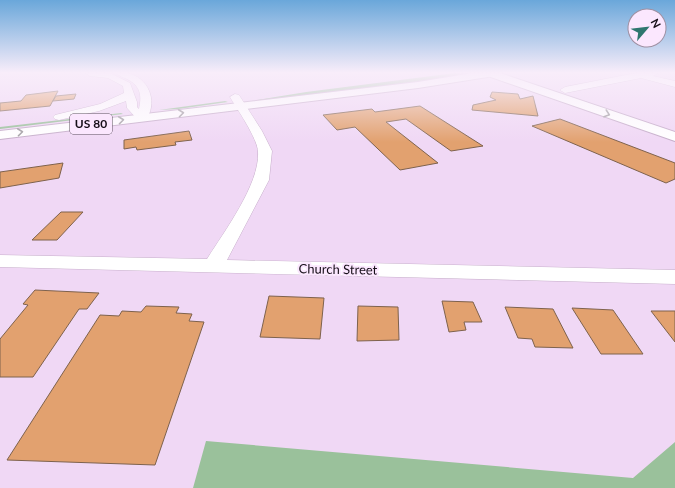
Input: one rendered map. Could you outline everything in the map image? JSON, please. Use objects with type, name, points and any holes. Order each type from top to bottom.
[{"type":"main road","name":"US 80","points":[[238,101],[277,96]]},
{"type":"main road","name":"US 80","points":[[0,123],[297,96]]},
{"type":"main road","points":[[557,96],[675,137]]},
{"type":"main road","points":[[583,96],[675,126]]},
{"type":"main road","name":"US 80","points":[[0,135],[140,111]]},
{"type":"street","points":[[59,117],[104,107],[128,96]]},
{"type":"street","points":[[130,96],[132,102],[140,111]]},
{"type":"street","points":[[140,111],[142,96]]},
{"type":"street","points":[[213,266],[261,180],[265,151],[238,101]]},
{"type":"street","name":"Church Street","points":[[0,261],[675,277]]},
{"type":"green space","points":[[283,96],[297,96],[251,101]]},
{"type":"green space","points":[[225,101],[228,102],[159,110]]},
{"type":"green space","points":[[121,113],[123,114],[0,129],[0,127]]},
{"type":"green space","points":[[206,441],[633,478],[675,442],[675,488],[193,488]]},
{"type":"building","points":[[25,96],[55,96],[50,106],[0,111],[0,103],[21,101]]},
{"type":"building","points":[[56,96],[75,96],[74,99],[53,101]]},
{"type":"building","points":[[490,96],[519,96],[520,99],[533,96],[538,116],[472,110],[473,105],[496,100],[490,97]]},
{"type":"building","points":[[420,106],[483,146],[451,151],[406,119],[386,122],[438,163],[400,170],[355,127],[337,130],[323,115],[372,109],[375,112]]},
{"type":"building","points":[[560,119],[675,163],[675,179],[666,183],[532,126]]},
{"type":"building","points":[[189,131],[192,140],[175,142],[176,145],[137,150],[136,147],[124,149],[124,140]]},
{"type":"building","points":[[63,163],[59,178],[0,188],[0,172]]},
{"type":"building","points":[[61,212],[83,212],[57,240],[32,240]]},
{"type":"building","points":[[35,290],[99,293],[87,309],[79,309],[33,377],[0,377],[0,339],[28,305],[23,304]]},
{"type":"building","points":[[269,296],[324,298],[320,339],[260,337]]},
{"type":"building","points":[[442,301],[473,302],[482,322],[464,322],[466,330],[449,332]]},
{"type":"building","points":[[146,306],[179,307],[176,313],[192,314],[189,321],[204,322],[155,465],[7,460],[100,315],[119,316],[122,311],[141,312]]},
{"type":"building","points":[[358,306],[398,307],[399,340],[357,341]]},
{"type":"building","points":[[505,307],[553,309],[573,348],[535,347],[532,339],[518,338]]},
{"type":"building","points":[[572,308],[613,310],[643,354],[601,354]]},
{"type":"building","points":[[651,311],[675,311],[675,342]]}]
